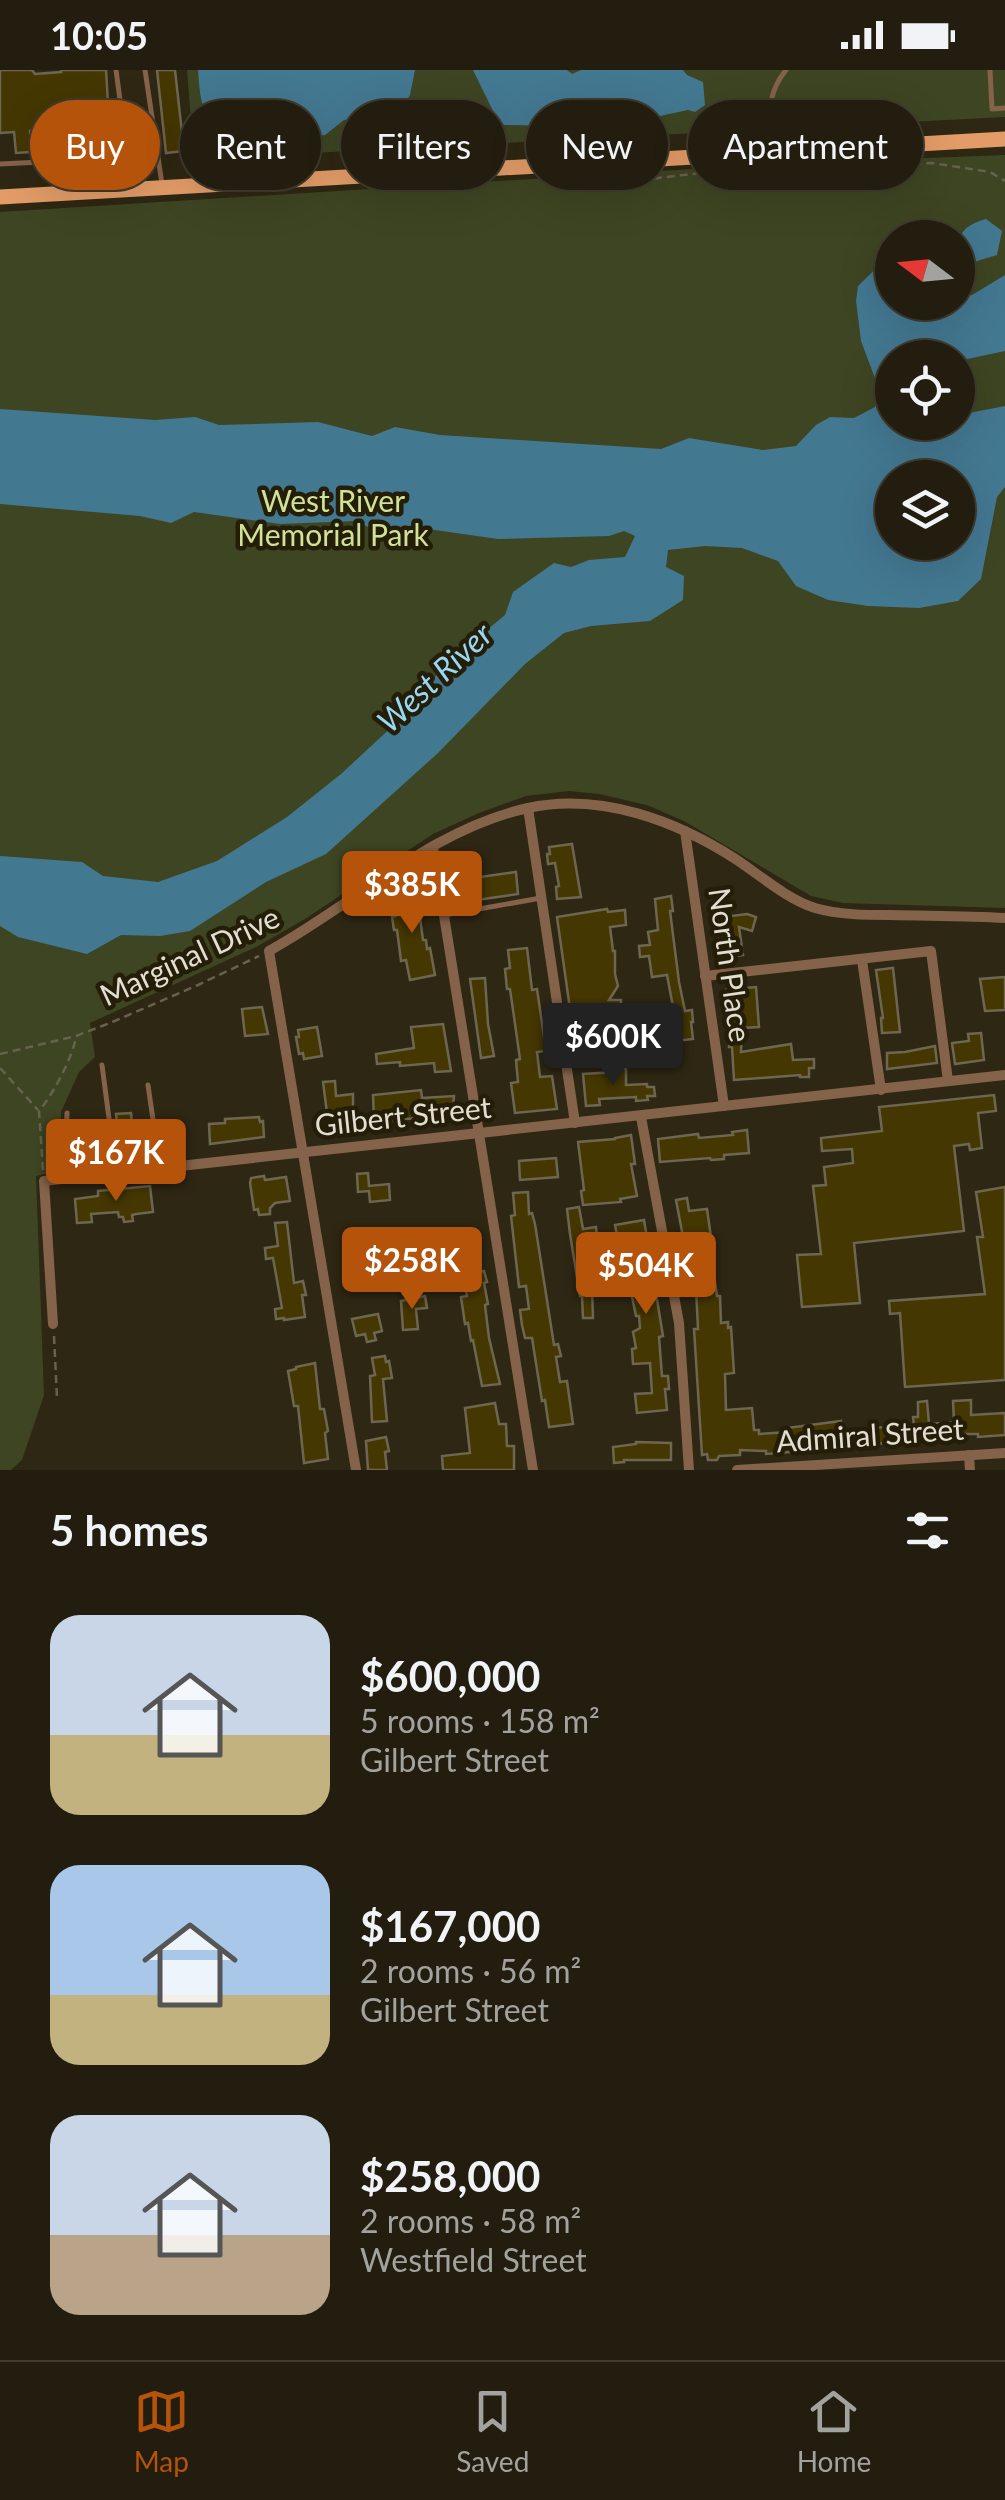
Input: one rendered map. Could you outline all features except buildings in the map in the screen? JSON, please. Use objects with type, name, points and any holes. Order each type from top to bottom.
[{"type":"main road","points":[[923,144],[1005,139]]},
{"type":"main road","points":[[162,187],[688,157]]},
{"type":"main road","points":[[0,197],[110,190]]},
{"type":"street","name":"Marginal Drive","points":[[269,950],[475,825],[528,808],[583,803],[615,807],[685,830],[812,907],[862,914],[1005,918]]},
{"type":"street","points":[[528,808],[575,1123]]},
{"type":"street","name":"North Place","points":[[685,830],[724,1106]]},
{"type":"street","points":[[434,847],[533,1470]]},
{"type":"street","points":[[269,950],[356,1470]]},
{"type":"street","points":[[705,976],[931,951],[948,1081]]},
{"type":"street","points":[[862,960],[880,1090]]},
{"type":"street","name":"Gilbert Street","points":[[44,1181],[1005,1076]]},
{"type":"street","points":[[642,1116],[679,1323],[689,1470]]},
{"type":"street","points":[[44,1181],[53,1324]]},
{"type":"street","name":"Admiral Street","points":[[738,1470],[1005,1453]]},
{"type":"street","points":[[969,1454],[970,1470]]},
{"type":"lane","points":[[116,70],[120,100]]},
{"type":"lane","points":[[144,70],[162,187]]},
{"type":"lane","points":[[770,100],[776,82],[786,70]]},
{"type":"lane","points":[[990,70],[992,109],[1005,108]]},
{"type":"lane","points":[[0,164],[30,163]]},
{"type":"lane","points":[[446,916],[542,898]]},
{"type":"lane","points":[[102,1065],[116,1172]]},
{"type":"lane","points":[[148,1085],[160,1168]]},
{"type":"lane","points":[[68,1112],[68,1178]]},
{"type":"path","points":[[668,177],[932,162],[990,172],[1005,180]]},
{"type":"path","name":"Marginal Drive","points":[[0,1054],[76,1036],[198,985],[269,950]]},
{"type":"path","points":[[39,1111],[70,1059],[76,1036]]},
{"type":"path","points":[[0,1068],[39,1111],[44,1181]]},
{"type":"path","points":[[53,1324],[57,1398]]},
{"type":"green space","points":[[187,70],[1005,70],[1005,117],[923,121],[923,100],[688,100],[688,133],[668,134],[668,100],[526,100],[526,142],[506,143],[506,100],[341,100],[341,151],[321,152],[321,100],[189,100]]},
{"type":"green space","name":"West River Memorial Park","points":[[1005,155],[1005,908],[843,903],[811,896],[684,821],[647,805],[569,791],[526,796],[433,834],[256,947],[90,1023],[95,1057],[79,1072],[61,1112],[61,1170],[36,1176],[44,1395],[22,1460],[11,1470],[0,1470],[0,212],[354,190],[506,190],[506,181],[526,179],[526,190],[668,190],[668,170],[688,169],[688,190],[923,190],[923,158]]},
{"type":"water","points":[[198,70],[415,70],[407,100],[341,100],[341,122],[325,135],[321,135],[321,100],[202,100]]},
{"type":"water","points":[[473,70],[567,70],[572,74],[581,70],[683,70],[703,82],[705,100],[688,100],[688,110],[668,114],[668,100],[526,100],[526,125],[506,125],[506,100],[488,100]]},
{"type":"water","points":[[986,219],[1002,231],[997,255],[975,263],[975,223]]},
{"type":"water","points":[[875,270],[875,320],[975,320],[975,293],[1005,275],[1005,351],[975,357],[975,340],[875,340],[875,378],[861,341],[858,286]]},
{"type":"water","name":"West River","points":[[1005,406],[1005,487],[997,497],[981,579],[958,601],[919,608],[828,600],[796,586],[778,561],[742,548],[668,550],[666,567],[684,576],[683,600],[650,621],[591,626],[564,633],[525,664],[438,753],[326,854],[266,882],[190,931],[160,936],[121,935],[87,954],[18,937],[0,926],[0,856],[82,862],[103,876],[158,882],[217,861],[287,817],[341,774],[397,722],[446,664],[505,615],[513,592],[554,563],[571,567],[589,560],[625,557],[635,536],[624,531],[609,536],[498,539],[414,527],[395,534],[355,521],[280,524],[194,512],[171,523],[140,516],[0,504],[0,409],[155,420],[195,417],[219,425],[318,422],[372,436],[395,427],[440,435],[661,449],[689,438],[763,450],[796,446],[830,417],[854,418],[875,407],[875,440],[975,440],[975,412]]}]
